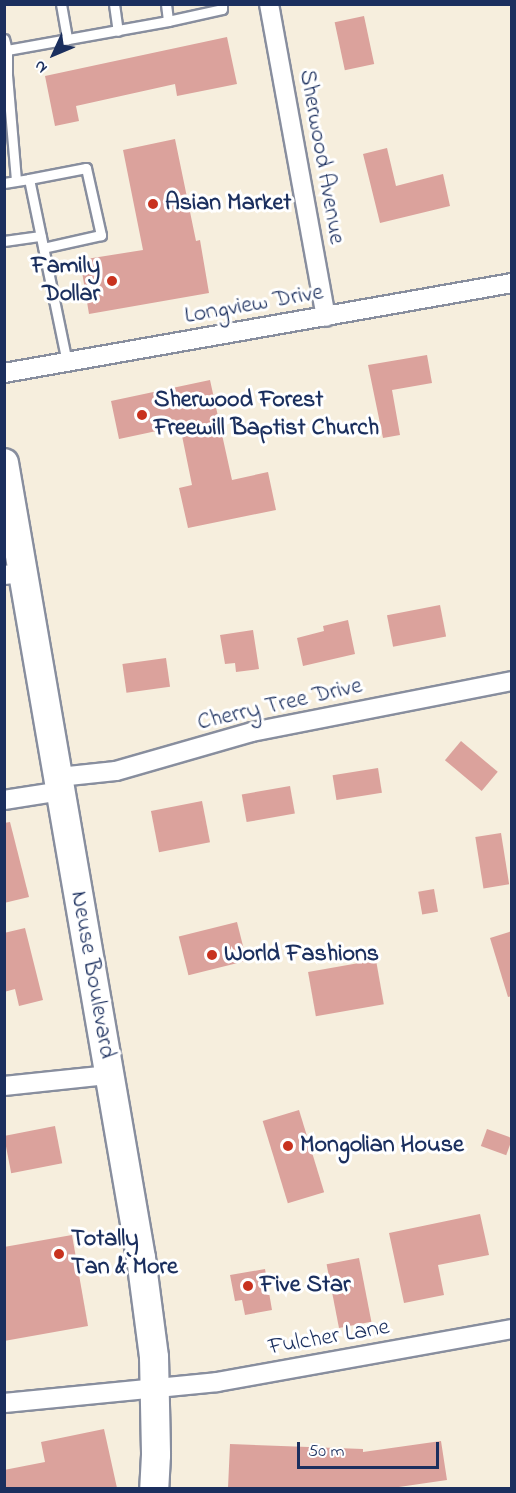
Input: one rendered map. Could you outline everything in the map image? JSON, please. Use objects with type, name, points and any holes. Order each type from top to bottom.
[{"type":"main road","name":"Neuse Boulevard","points":[[4,464],[14,574],[60,784],[141,1258],[154,1357],[156,1455],[154,1488]]},
{"type":"street","name":"Sherwood Avenue","points":[[270,4],[326,317]]},
{"type":"street","name":"Longview Drive","points":[[4,373],[512,283]]},
{"type":"street","name":"Cherry Tree Drive","points":[[4,800],[252,732],[512,681]]},
{"type":"street","points":[[4,1086],[109,1075]]},
{"type":"street","name":"Fulcher Lane","points":[[4,1402],[217,1382],[512,1329]]},
{"type":"lane","points":[[62,4],[67,39]]},
{"type":"lane","points":[[114,4],[118,30]]},
{"type":"lane","points":[[166,4],[168,21]]},
{"type":"lane","points":[[6,50],[168,21],[222,9],[222,4]]},
{"type":"lane","points":[[4,39],[16,181]]},
{"type":"lane","points":[[4,183],[86,168],[100,235],[43,248]]},
{"type":"lane","points":[[29,179],[67,362]]},
{"type":"lane","points":[[4,241],[41,236]]},
{"type":"building","points":[[364,16],[374,64],[345,70],[335,22]]},
{"type":"building","points":[[227,37],[237,84],[177,96],[175,84],[76,106],[79,121],[55,126],[45,76]]},
{"type":"building","points":[[175,139],[196,241],[200,240],[209,293],[89,314],[80,260],[143,250],[123,150]]},
{"type":"building","points":[[387,148],[396,186],[443,174],[450,206],[380,223],[363,154]]},
{"type":"building","points":[[427,355],[432,383],[392,390],[400,435],[383,438],[368,365]]},
{"type":"building","points":[[210,380],[232,480],[268,472],[276,510],[188,528],[179,488],[192,485],[180,426],[119,439],[111,401]]},
{"type":"building","points":[[440,605],[446,636],[393,647],[387,615]]},
{"type":"building","points":[[348,620],[355,654],[303,666],[297,638],[324,631],[323,626]]},
{"type":"building","points":[[253,630],[259,669],[236,672],[235,663],[225,664],[220,635]]},
{"type":"building","points":[[166,658],[170,687],[126,693],[122,664]]},
{"type":"building","points":[[461,741],[498,772],[482,791],[445,760]]},
{"type":"building","points":[[378,768],[382,793],[336,800],[333,775]]},
{"type":"building","points":[[290,786],[295,814],[247,822],[242,795]]},
{"type":"building","points":[[202,801],[210,842],[159,852],[151,811]]},
{"type":"building","points":[[10,822],[29,897],[4,903],[4,823]]},
{"type":"building","points":[[501,833],[509,884],[483,888],[475,837]]},
{"type":"building","points":[[434,889],[438,912],[422,914],[418,892]]},
{"type":"building","points":[[237,922],[247,961],[188,975],[179,937]]},
{"type":"building","points":[[25,928],[43,1000],[19,1006],[15,989],[4,992],[4,933]]},
{"type":"building","points":[[512,931],[512,996],[508,997],[490,938]]},
{"type":"building","points":[[376,960],[384,1004],[316,1016],[308,972]]},
{"type":"building","points":[[299,1110],[324,1192],[288,1203],[263,1121]]},
{"type":"building","points":[[55,1126],[62,1163],[11,1173],[4,1136]]},
{"type":"building","points":[[487,1129],[512,1138],[506,1155],[481,1146]]},
{"type":"building","points":[[480,1214],[489,1255],[438,1265],[444,1295],[404,1303],[389,1233]]},
{"type":"building","points":[[72,1235],[88,1326],[4,1341],[4,1247]]},
{"type":"building","points":[[359,1258],[371,1322],[339,1328],[327,1264]]},
{"type":"building","points":[[265,1269],[272,1310],[245,1315],[242,1300],[235,1301],[230,1275]]},
{"type":"building","points":[[104,1429],[117,1488],[4,1488],[4,1470],[45,1462],[41,1442]]},
{"type":"building","points":[[441,1441],[447,1480],[392,1488],[228,1488],[230,1444],[363,1449],[363,1452]]},
{"type":"place","name":"Asian Market","points":[[153,204]]},
{"type":"place","name":"Family Dollar","points":[[112,281]]},
{"type":"place","name":"Sherwood Forest Freewill Baptist Church","points":[[142,415]]},
{"type":"place","name":"World Fashions","points":[[212,955]]},
{"type":"place","name":"Mongolian House","points":[[288,1146]]},
{"type":"place","name":"Totally Tan & More","points":[[59,1254]]},
{"type":"place","name":"Five Star","points":[[248,1286]]}]
